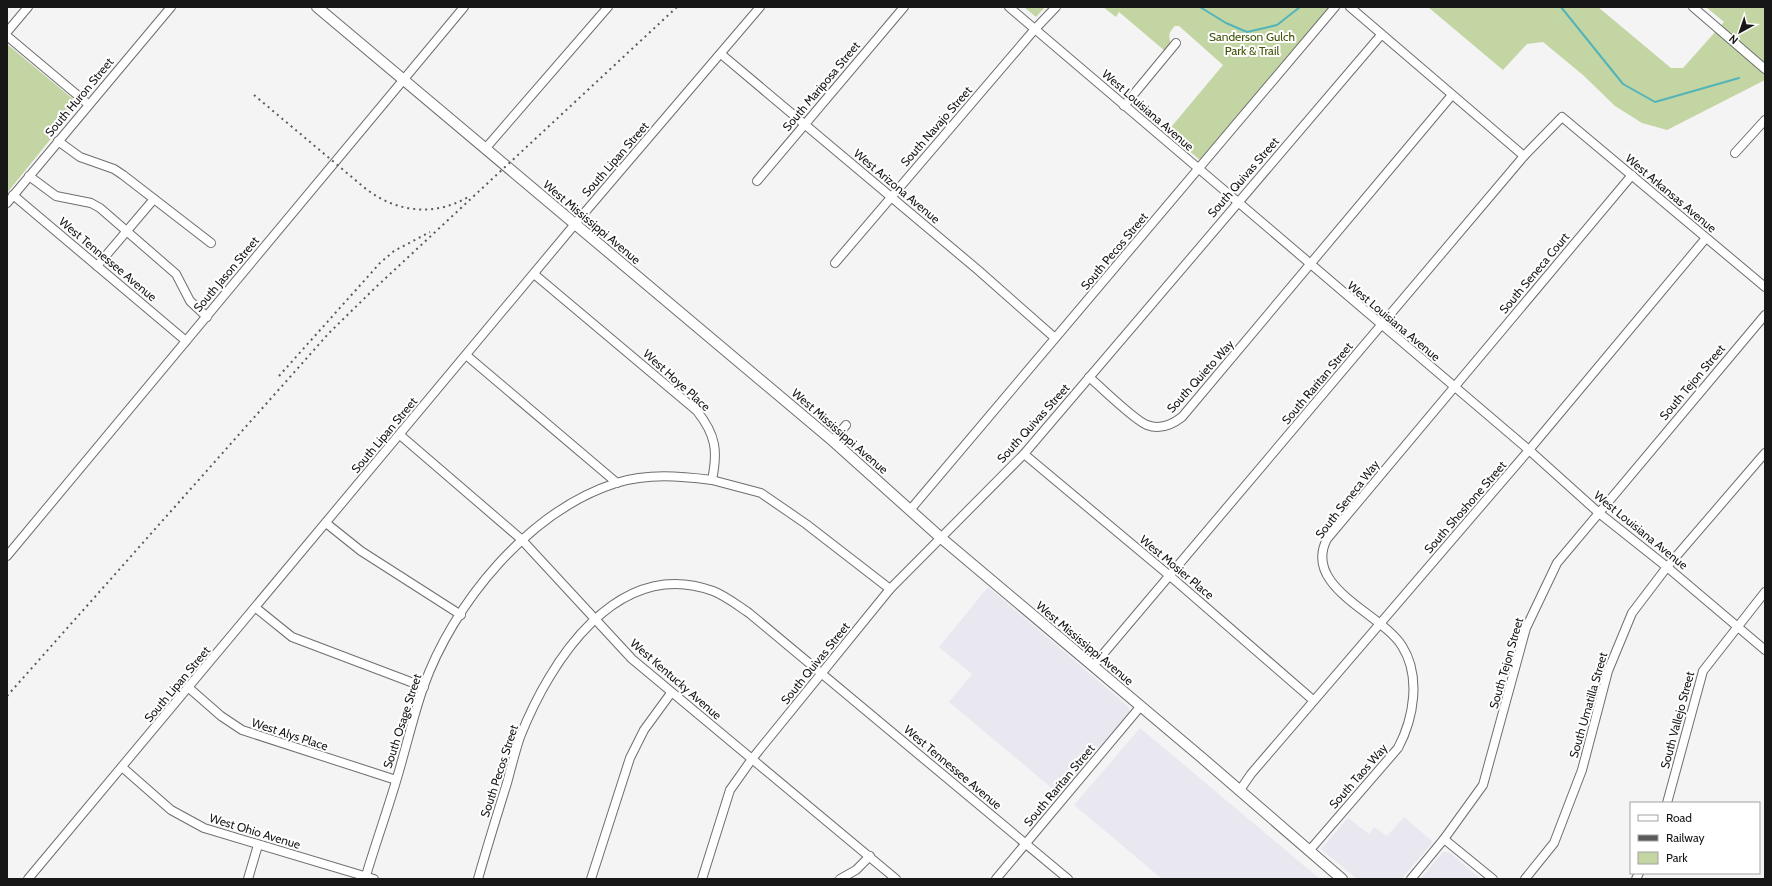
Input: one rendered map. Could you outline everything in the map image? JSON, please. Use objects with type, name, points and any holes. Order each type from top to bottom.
[{"type":"main road","name":"West Mississippi Avenue","points":[[318,7],[574,225],[833,441],[940,537],[1240,790],[1342,879]]},
{"type":"street","points":[[7,32],[28,7]]},
{"type":"street","name":"South Huron Street","points":[[7,203],[88,104],[171,7]]},
{"type":"street","name":"South Jason Street","points":[[7,556],[464,7]]},
{"type":"street","points":[[485,149],[608,7]]},
{"type":"street","name":"South Lipan Street","points":[[28,879],[256,608],[574,225],[760,7]]},
{"type":"street","name":"South Mariposa Street","points":[[757,181],[904,7]]},
{"type":"street","name":"West Louisiana Avenue","points":[[1009,7],[1198,170],[1238,202],[1380,325],[1529,450],[1599,513],[1667,567],[1765,650]]},
{"type":"street","name":"South Navajo Street","points":[[835,263],[1035,29],[1056,7]]},
{"type":"street","name":"South Pecos Street","points":[[910,510],[1335,7]]},
{"type":"street","points":[[1350,7],[1524,156]]},
{"type":"street","points":[[1693,7],[1765,69]]},
{"type":"street","name":"South Quivas Street","points":[[702,879],[730,790],[752,759],[890,589],[1024,454],[1381,35]]},
{"type":"street","points":[[7,36],[88,104]]},
{"type":"street","points":[[1124,106],[1176,43]]},
{"type":"street","name":"West Arizona Avenue","points":[[721,54],[806,124],[1055,338]]},
{"type":"street","name":"South Quieto Way","points":[[1089,377],[1143,423],[1157,427],[1176,422],[1188,410],[1311,266],[1452,95]]},
{"type":"street","name":"South Raritan Street","points":[[1093,666],[1524,156],[1562,117]]},
{"type":"street","name":"West Arkansas Avenue","points":[[1562,117],[1765,287]]},
{"type":"street","points":[[1735,153],[1765,120]]},
{"type":"street","points":[[58,141],[80,157],[119,172],[211,243]]},
{"type":"street","name":"South Seneca Court","points":[[1454,387],[1632,175]]},
{"type":"street","points":[[29,176],[56,196],[91,203],[100,208],[176,274],[190,301],[207,317]]},
{"type":"street","name":"West Tennessee Avenue","points":[[13,195],[186,341]]},
{"type":"street","points":[[97,266],[154,199]]},
{"type":"street","name":"South Shoshone Street","points":[[1240,790],[1313,700],[1529,450],[1706,238]]},
{"type":"street","name":"West Hoye Place","points":[[534,274],[697,411],[704,420],[714,439],[716,460],[712,480]]},
{"type":"street","name":"South Tejon Street","points":[[1411,879],[1444,839],[1483,785],[1529,621],[1557,563],[1765,315]]},
{"type":"street","points":[[466,355],[617,483]]},
{"type":"street","name":"South Seneca Way","points":[[1380,624],[1328,579],[1321,560],[1323,547],[1327,539],[1454,387]]},
{"type":"street","points":[[833,441],[846,425]]},
{"type":"street","name":"West Kentucky Avenue","points":[[400,435],[521,540],[632,659],[896,879]]},
{"type":"street","name":"South Umatilla Street","points":[[1525,879],[1554,843],[1582,770],[1608,671],[1632,613],[1667,567],[1765,453]]},
{"type":"street","name":"West Mosier Place","points":[[1024,454],[1170,576],[1313,700]]},
{"type":"street","name":"South Osage Street","points":[[368,878],[424,687],[439,654],[461,615],[489,575],[521,540],[565,507],[617,483],[663,476],[712,480]]},
{"type":"street","points":[[712,480],[761,493],[806,524],[890,589]]},
{"type":"street","points":[[326,523],[361,551],[461,615]]},
{"type":"street","name":"South Pecos Street","points":[[478,879],[523,732],[554,670],[574,641],[596,619],[624,597],[634,592],[662,585],[683,584]]},
{"type":"street","name":"West Tennessee Avenue","points":[[683,584],[714,591],[735,602],[823,673],[1068,879]]},
{"type":"street","name":"South Vallejo Street","points":[[1667,802],[1702,671],[1765,592]]},
{"type":"street","points":[[256,608],[292,637],[424,687]]},
{"type":"street","name":"South Taos Way","points":[[1309,851],[1392,757],[1404,736],[1413,696],[1413,675],[1409,659],[1401,645],[1380,624]]},
{"type":"street","name":"West Alys Place","points":[[189,688],[221,716],[242,730],[396,780]]},
{"type":"street","points":[[591,879],[630,758],[644,730],[671,692]]},
{"type":"street","name":"South Raritan Street","points":[[996,879],[1140,707]]},
{"type":"street","name":"West Ohio Avenue","points":[[122,767],[171,810],[204,828],[368,878]]},
{"type":"street","points":[[1444,839],[1492,879]]},
{"type":"street","points":[[248,879],[258,845]]},
{"type":"street","points":[[840,879],[856,870],[870,856]]},
{"type":"shaded area","points":[[988,587],[1129,707],[1130,712],[1061,796],[949,702],[972,674],[939,647]]},
{"type":"shaded area","points":[[1140,728],[1320,879],[1162,879],[1074,805]]},
{"type":"shaded area","points":[[1404,817],[1433,842],[1401,879],[1357,879],[1321,849],[1348,818],[1369,834],[1374,827],[1387,836]]},
{"type":"shaded area","points":[[1443,852],[1449,852],[1481,879],[1420,879]]},
{"type":"green space","points":[[1024,7],[1045,7],[1036,17]]},
{"type":"green space","name":"Sanderson Gulch Park & Trail","points":[[1103,7],[1329,7],[1201,161],[1167,132],[1223,65],[1179,26],[1175,26],[1170,32],[1169,36],[1171,44],[1165,51],[1119,12],[1116,17]]},
{"type":"green space","points":[[1428,7],[1598,7],[1671,68],[1683,68],[1724,22],[1706,7],[1765,7],[1765,80],[1667,130],[1642,123],[1615,106],[1583,75],[1543,42],[1527,44],[1503,70]]},
{"type":"green space","points":[[7,44],[79,104],[7,193]]},
{"type":"waterway","points":[[1200,7],[1226,23],[1247,32],[1277,25],[1300,7]]},
{"type":"waterway","points":[[1561,7],[1623,84],[1655,102],[1739,78]]},
{"type":"railway","points":[[7,696],[329,333],[375,288],[677,7]]},
{"type":"railway","points":[[254,95],[366,189],[390,203],[402,207],[429,209],[442,207],[468,197]]},
{"type":"railway","points":[[279,376],[380,263],[394,251],[430,232]]}]
